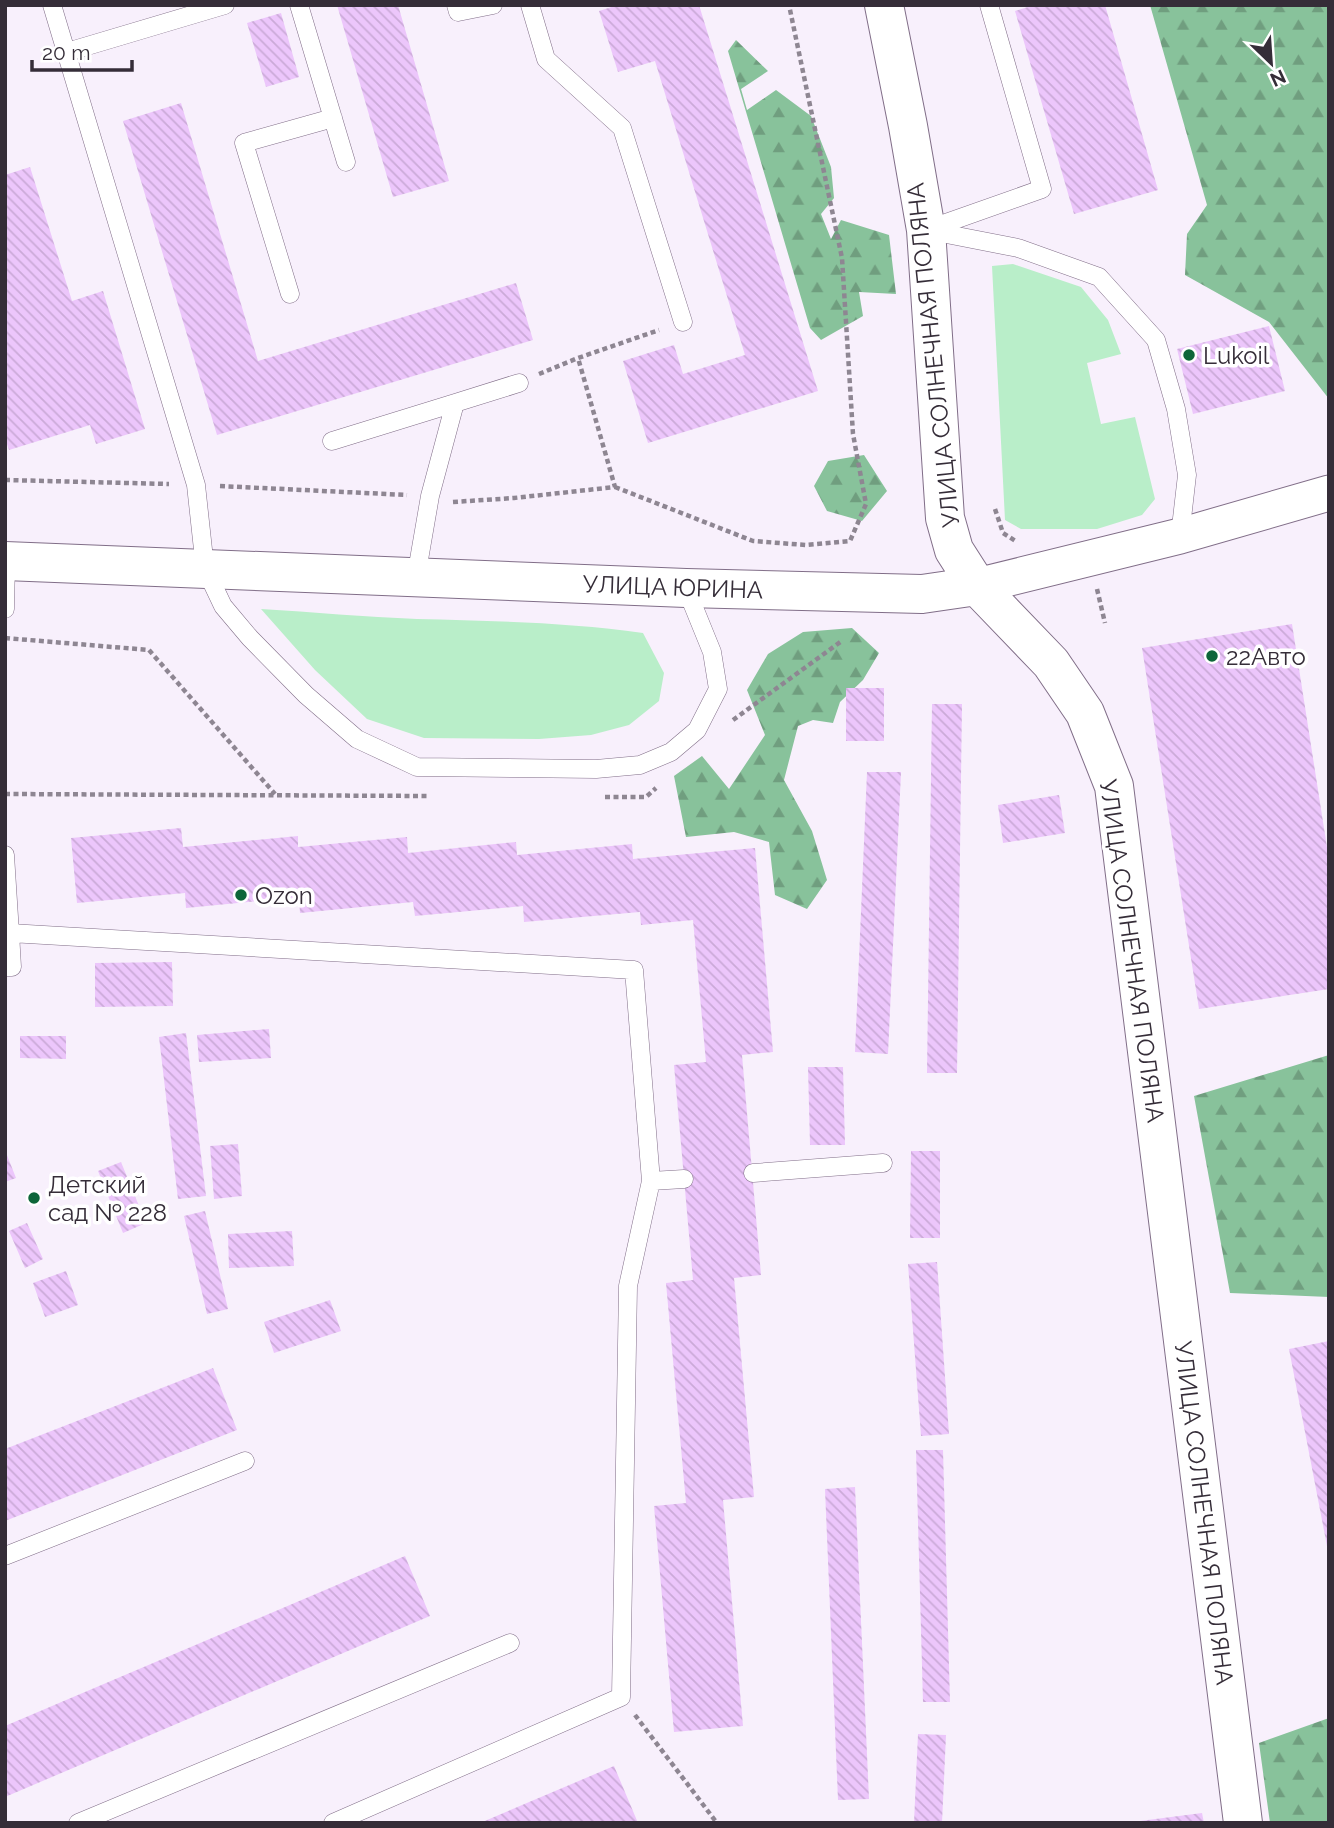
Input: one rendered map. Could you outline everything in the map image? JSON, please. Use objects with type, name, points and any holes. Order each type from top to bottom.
[{"type":"street","name":"УЛИЦА СОЛНЕЧНАЯ ПОЛЯНА","points":[[884,5],[926,230],[945,517],[954,550],[977,586],[1051,663],[1085,713],[1114,786],[1243,1823]]},
{"type":"street","name":"УЛИЦА ЮРИНА","points":[[6,561],[687,588],[922,594],[977,586],[1180,536],[1329,493]]},
{"type":"lane","points":[[52,5],[196,485],[205,568],[223,606],[306,695],[357,739],[417,767],[596,769],[640,765],[671,752],[697,730],[718,689],[712,652],[687,588]]},
{"type":"lane","points":[[66,52],[196,9],[225,5]]},
{"type":"lane","points":[[299,5],[346,162]]},
{"type":"lane","points":[[456,5],[458,12],[493,5]]},
{"type":"lane","points":[[530,5],[546,59],[622,128],[683,322]]},
{"type":"lane","points":[[926,230],[1042,189],[989,5]]},
{"type":"lane","points":[[290,294],[244,143],[332,118]]},
{"type":"lane","points":[[926,230],[1018,248],[1099,277],[1156,340],[1176,409],[1187,474],[1180,536]]},
{"type":"lane","points":[[332,441],[519,383]]},
{"type":"lane","points":[[416,577],[430,496],[455,403]]},
{"type":"lane","points":[[5,609],[6,561]]},
{"type":"lane","points":[[5,855],[12,967],[5,967]]},
{"type":"lane","points":[[10,933],[634,970],[651,1181],[628,1286],[621,1697],[332,1823]]},
{"type":"lane","points":[[753,1173],[883,1163]]},
{"type":"lane","points":[[651,1181],[684,1179]]},
{"type":"lane","points":[[5,1556],[245,1461]]},
{"type":"lane","points":[[78,1823],[510,1643]]},
{"type":"path","points":[[478,500],[615,487],[753,541],[806,545],[850,541],[866,504],[853,434],[842,258],[789,5]]},
{"type":"path","points":[[519,383],[578,358],[683,322]]},
{"type":"path","points":[[578,358],[615,487]]},
{"type":"path","points":[[5,638],[149,650],[275,795]]},
{"type":"path","points":[[727,723],[843,640]]},
{"type":"path","points":[[605,797],[646,797],[656,788]]},
{"type":"path","points":[[5,794],[440,796]]},
{"type":"path","points":[[621,1697],[717,1823]]},
{"type":"green space","points":[[1150,5],[1329,5],[1329,399],[1269,322],[1185,275],[1187,234],[1207,205]]},
{"type":"green space","points":[[736,40],[768,71],[741,89],[747,110],[776,90],[811,116],[831,167],[834,198],[821,214],[831,239],[841,220],[889,235],[896,294],[859,292],[863,316],[821,340],[810,328],[728,51]]},
{"type":"green space","points":[[1013,264],[1081,287],[1108,320],[1121,354],[1087,363],[1101,424],[1135,417],[1155,499],[1142,515],[1097,529],[1021,529],[1005,520],[992,266]]},
{"type":"green space","points":[[864,455],[887,491],[862,521],[827,511],[814,486],[828,461]]},
{"type":"green space","points":[[261,609],[398,618],[559,624],[643,633],[664,673],[659,701],[629,725],[591,735],[539,739],[424,738],[367,719],[315,670]]},
{"type":"green space","points":[[852,628],[879,653],[863,680],[840,702],[833,723],[813,720],[798,726],[784,780],[812,831],[827,880],[807,909],[775,895],[769,842],[734,832],[686,837],[674,776],[702,756],[729,789],[765,735],[747,690],[768,654],[803,632]]},
{"type":"green space","points":[[1329,1055],[1329,1297],[1230,1293],[1194,1096]]},
{"type":"green space","points":[[1329,1718],[1329,1823],[1270,1823],[1259,1743]]},
{"type":"building","points":[[337,5],[398,5],[449,181],[393,197]]},
{"type":"building","points":[[618,5],[699,5],[818,391],[648,443],[623,361],[674,345],[683,374],[745,355],[655,61],[618,72],[599,11]]},
{"type":"building","points":[[1034,5],[1105,5],[1158,190],[1074,214],[1015,11]]},
{"type":"building","points":[[281,13],[299,77],[266,87],[247,23]]},
{"type":"building","points":[[181,103],[258,361],[516,283],[533,340],[217,435],[123,121]]},
{"type":"building","points":[[30,167],[72,301],[103,291],[145,429],[96,444],[90,425],[9,450],[5,438],[5,175]]},
{"type":"building","points":[[1269,326],[1285,391],[1193,414],[1177,349]]},
{"type":"building","points":[[1292,624],[1329,860],[1329,989],[1199,1009],[1142,648]]},
{"type":"building","points":[[846,688],[884,688],[884,741],[846,741]]},
{"type":"building","points":[[932,704],[962,704],[957,1073],[927,1073]]},
{"type":"building","points":[[867,772],[901,772],[888,1054],[855,1052]]},
{"type":"building","points":[[1059,795],[1065,833],[1003,843],[998,805]]},
{"type":"building","points":[[181,828],[183,847],[298,836],[298,847],[407,837],[408,853],[516,842],[517,855],[632,844],[633,859],[755,848],[773,1052],[742,1055],[761,1275],[734,1278],[754,1497],[723,1500],[743,1726],[674,1732],[654,1506],[686,1503],[666,1283],[693,1280],[674,1065],[706,1062],[693,920],[641,925],[640,912],[524,922],[523,906],[415,916],[413,902],[300,913],[299,897],[186,908],[185,893],[77,903],[71,838]]},
{"type":"building","points":[[172,962],[173,1006],[95,1007],[95,963]]},
{"type":"building","points":[[269,1029],[271,1058],[199,1062],[197,1035]]},
{"type":"building","points":[[186,1033],[206,1196],[178,1199],[159,1037]]},
{"type":"building","points":[[20,1036],[66,1036],[66,1059],[20,1058]]},
{"type":"building","points":[[808,1067],[843,1067],[845,1145],[810,1145]]},
{"type":"building","points":[[238,1144],[242,1196],[214,1199],[210,1146]]},
{"type":"building","points":[[5,1150],[16,1178],[5,1182]]},
{"type":"building","points":[[911,1151],[940,1151],[940,1238],[910,1238]]},
{"type":"building","points":[[121,1162],[146,1223],[123,1233],[98,1171]]},
{"type":"building","points":[[205,1211],[228,1309],[207,1314],[184,1216]]},
{"type":"building","points":[[27,1223],[43,1259],[25,1268],[9,1231]]},
{"type":"building","points":[[292,1231],[294,1266],[229,1268],[228,1234]]},
{"type":"building","points":[[937,1262],[949,1434],[921,1436],[908,1264]]},
{"type":"building","points":[[66,1271],[78,1305],[45,1317],[33,1283]]},
{"type":"building","points":[[330,1300],[341,1331],[274,1353],[264,1322]]},
{"type":"building","points":[[1329,1341],[1329,1546],[1327,1546],[1289,1349]]},
{"type":"building","points":[[213,1368],[237,1430],[5,1521],[5,1449]]},
{"type":"building","points":[[916,1450],[943,1450],[950,1702],[923,1702]]},
{"type":"building","points":[[855,1487],[869,1799],[838,1800],[825,1489]]},
{"type":"building","points":[[405,1556],[430,1616],[5,1797],[5,1726]]},
{"type":"building","points":[[918,1734],[946,1735],[942,1823],[914,1823]]},
{"type":"building","points":[[614,1766],[638,1823],[480,1823]]},
{"type":"building","points":[[1202,1813],[1204,1823],[1140,1823],[1140,1821]]},
{"type":"place","name":"Lukoil","points":[[1189,355]]},
{"type":"place","name":"22Авто","points":[[1212,656]]},
{"type":"place","name":"Ozon","points":[[241,895]]},
{"type":"place","name":"Детский сад № 228","points":[[34,1198]]}]
